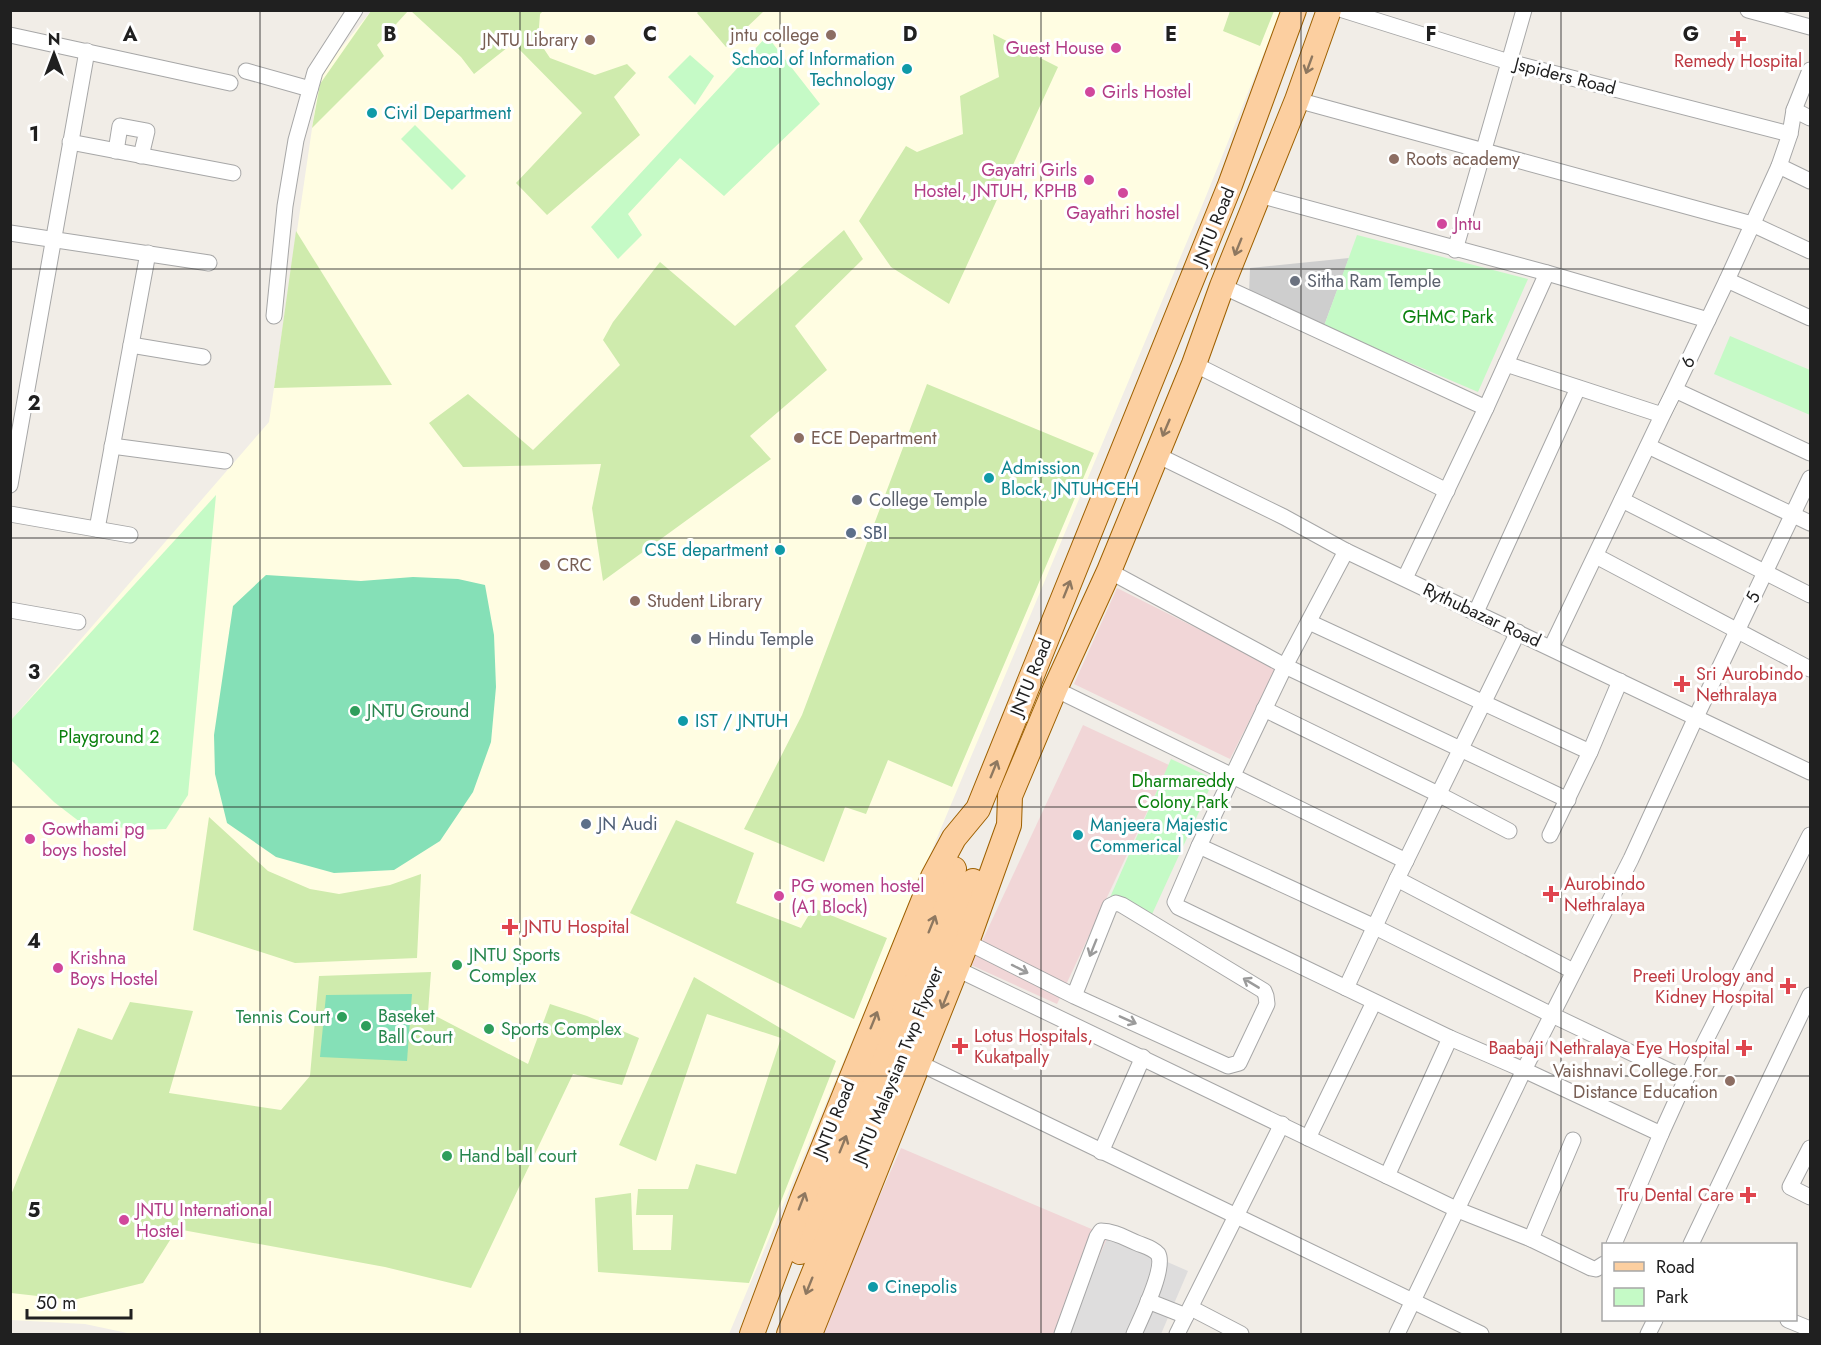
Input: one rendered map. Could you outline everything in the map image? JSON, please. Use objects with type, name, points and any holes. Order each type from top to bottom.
[{"type":"main road","name":"JNTU Road","points":[[752,1335],[802,1200],[933,877],[954,838],[978,809],[1226,196],[1294,10]]},
{"type":"main road","name":"JNTU Road","points":[[810,1335],[957,969],[1009,825],[1010,796],[1055,689],[1109,571],[1155,454],[1194,364],[1222,286],[1297,100],[1329,10]]},
{"type":"main road","points":[[1254,121],[1283,134]]},
{"type":"main road","name":"JNTU Malaysian Twp Flyover","points":[[767,1335],[977,842],[1010,796]]},
{"type":"main road","name":"JNTU Malaysian Twp Flyover","points":[[789,1335],[977,842],[978,809]]},
{"type":"street","points":[[274,316],[285,206],[296,140],[315,72],[355,10]]},
{"type":"street","name":"Jspiders Road","points":[[1343,10],[1509,62],[1790,134]]},
{"type":"street","points":[[1455,250],[1524,10]]},
{"type":"street","points":[[1748,10],[1810,27]]},
{"type":"street","points":[[10,35],[230,83]]},
{"type":"street","points":[[10,485],[87,51]]},
{"type":"street","name":"6","points":[[1551,648],[1779,166],[1790,134],[1794,111],[1810,70]]},
{"type":"street","points":[[246,71],[310,89]]},
{"type":"street","points":[[1297,100],[1752,224],[1810,250]]},
{"type":"street","points":[[1794,111],[1810,118]]},
{"type":"street","points":[[116,151],[120,126],[147,130],[141,156]]},
{"type":"street","points":[[70,142],[233,173]]},
{"type":"street","points":[[1779,166],[1810,181]]},
{"type":"street","points":[[1259,195],[1455,250],[1547,273],[1708,320]]},
{"type":"street","points":[[10,233],[209,263]]},
{"type":"street","points":[[97,529],[148,253]]},
{"type":"street","points":[[1405,578],[1547,273]]},
{"type":"street","points":[[1727,280],[1810,318]]},
{"type":"street","points":[[1222,286],[1486,408]]},
{"type":"street","points":[[131,345],[203,357]]},
{"type":"street","points":[[1194,364],[1446,491]]},
{"type":"street","points":[[1506,364],[1662,415],[1675,390],[1810,453]]},
{"type":"street","points":[[1476,612],[1578,388]]},
{"type":"street","points":[[112,446],[225,462]]},
{"type":"street","points":[[1648,446],[1810,523]]},
{"type":"street","name":"Rythubazar Road","points":[[1155,454],[1284,517],[1346,551],[1810,772]]},
{"type":"street","name":"5","points":[[1397,1335],[1524,1070],[1631,859],[1810,478]]},
{"type":"street","points":[[1622,500],[1810,595]]},
{"type":"street","points":[[10,514],[130,535]]},
{"type":"street","points":[[1346,551],[1285,666],[1199,846],[1175,902],[1178,907],[1374,1002],[1661,1134]]},
{"type":"street","points":[[1596,556],[1810,669]]},
{"type":"street","points":[[1109,571],[1285,666],[1568,800]]},
{"type":"street","points":[[10,610],[78,622]]},
{"type":"street","points":[[1309,622],[1590,752]]},
{"type":"street","points":[[1346,988],[1518,632]]},
{"type":"street","points":[[1550,835],[1590,752],[1620,681]]},
{"type":"street","points":[[1055,689],[1406,861]]},
{"type":"street","points":[[1264,710],[1509,831]]},
{"type":"street","points":[[1615,1243],[1686,1079],[1810,835]]},
{"type":"street","points":[[1199,846],[1376,927],[1686,1079]]},
{"type":"street","points":[[1397,879],[1573,971]]},
{"type":"street","points":[[967,942],[1074,996],[1228,1066],[1239,1063],[1266,1004],[1264,991],[1116,903],[1110,906],[1074,996]]},
{"type":"street","points":[[957,969],[1458,1210],[1531,1239],[1591,1268],[1596,1269],[1602,1265]]},
{"type":"street","points":[[1691,1243],[1810,995]]},
{"type":"street","points":[[1308,1138],[1374,1002]]},
{"type":"street","points":[[1387,1176],[1450,1038]]},
{"type":"street","points":[[1101,1152],[1143,1057]]},
{"type":"street","points":[[919,1063],[1481,1335]]},
{"type":"street","points":[[1177,1335],[1282,1124]]},
{"type":"street","points":[[1531,1239],[1573,1140]]},
{"type":"street","points":[[1810,1148],[1790,1187],[1810,1197]]},
{"type":"street","points":[[1062,1335],[1101,1231],[1110,1231],[1153,1250],[1159,1256],[1160,1265],[1134,1335]]},
{"type":"street","points":[[1148,1301],[1189,1312],[1241,1335]]},
{"type":"street","points":[[1648,1335],[1655,1321]]},
{"type":"street","points":[[1790,1321],[1810,1329]]},
{"type":"shaded area","points":[[371,11],[1281,11],[1204,201],[729,1334],[132,1334],[85,1324],[11,1320],[11,720],[269,422],[320,74]]},
{"type":"shaded area","name":"Sitha Ram Temple","points":[[1349,258],[1324,326],[1249,294],[1250,268]]},
{"type":"shaded area","points":[[1117,588],[1276,668],[1230,759],[1074,684]]},
{"type":"shaded area","points":[[1083,725],[1169,765],[1057,1004],[971,965]]},
{"type":"shaded area","points":[[901,1148],[1108,1236],[1065,1334],[818,1334]]},
{"type":"shaded area","points":[[1108,1236],[1188,1271],[1161,1334],[1065,1334]]},
{"type":"green space","points":[[371,11],[408,11],[377,45],[384,56],[312,128],[320,84]]},
{"type":"green space","points":[[411,11],[543,11],[540,14],[538,40],[550,58],[595,75],[627,64],[636,73],[614,97],[640,135],[547,215],[516,183],[582,113],[513,43],[474,74],[461,57]]},
{"type":"green space","points":[[699,11],[764,11],[726,47],[697,13]]},
{"type":"green space","points":[[1230,11],[1274,11],[1260,46],[1223,31]]},
{"type":"green space","points":[[993,34],[1058,67],[949,304],[891,267],[859,221],[906,146],[917,152],[963,134],[960,96],[999,77]]},
{"type":"green space","points":[[767,36],[820,104],[724,196],[680,158],[628,214],[642,235],[618,259],[591,227]]},
{"type":"green space","points":[[690,55],[714,76],[695,105],[668,77]]},
{"type":"green space","points":[[415,125],[466,176],[452,190],[401,139]]},
{"type":"green space","points":[[844,230],[863,259],[795,326],[827,370],[750,436],[771,459],[603,581],[592,508],[601,464],[463,467],[429,423],[468,394],[533,450],[620,365],[603,340],[613,322],[660,262],[735,326]]},
{"type":"green space","points":[[296,231],[392,385],[274,388]]},
{"type":"green space","name":"GHMC Park","points":[[1357,235],[1528,279],[1478,392],[1324,326]]},
{"type":"green space","points":[[1730,336],[1810,370],[1810,415],[1714,374]]},
{"type":"green space","points":[[927,384],[1094,453],[952,787],[888,760],[866,814],[845,807],[824,862],[744,829],[802,715]]},
{"type":"green space","name":"Playground 2","points":[[216,495],[188,795],[166,829],[139,830],[80,822],[54,802],[11,760],[11,720]]},
{"type":"green space","name":"JNTU Ground","points":[[266,575],[361,581],[413,577],[458,579],[485,585],[494,635],[496,687],[491,742],[473,792],[440,841],[394,870],[334,873],[276,857],[227,823],[215,774],[214,735],[233,606]]},
{"type":"green space","name":"Dharmareddy Colony Park","points":[[1171,759],[1214,779],[1148,923],[1108,902]]},
{"type":"green space","points":[[209,817],[268,871],[310,889],[339,894],[390,885],[421,874],[417,958],[295,963],[193,930]]},
{"type":"green space","points":[[676,820],[754,853],[736,903],[801,928],[813,908],[887,938],[854,1019],[630,913]]},
{"type":"green space","points":[[431,972],[428,1012],[528,1064],[550,1004],[587,1016],[639,1038],[622,1085],[573,1074],[471,1288],[385,1267],[177,1229],[143,1283],[73,1300],[11,1293],[11,1195],[78,1028],[112,1040],[130,1002],[193,1011],[169,1093],[281,1110],[310,1076],[319,976]]},
{"type":"green space","points":[[694,977],[836,1061],[749,1283],[598,1272],[595,1198],[631,1193],[633,1250],[671,1250],[673,1215],[636,1215],[638,1189],[688,1189],[696,1164],[736,1174],[781,1038],[707,1014],[656,1161],[619,1145]]},
{"type":"green space","name":"Baseket Ball Court","points":[[412,994],[407,1061],[320,1057],[326,995]]},
{"type":"place","name":"jntu college","points":[[831,35]]},
{"type":"place","name":"Remedy Hospital","points":[[1738,39]]},
{"type":"place","name":"JNTU Library","points":[[590,40]]},
{"type":"place","name":"Guest House","points":[[1116,48]]},
{"type":"place","name":"School of Information Technology","points":[[907,69]]},
{"type":"place","name":"Girls Hostel","points":[[1090,92]]},
{"type":"place","name":"Civil Department","points":[[372,113]]},
{"type":"place","name":"Roots academy","points":[[1394,159]]},
{"type":"place","name":"Gayatri Girls Hostel, JNTUH, KPHB","points":[[1089,180]]},
{"type":"place","name":"Gayathri hostel","points":[[1123,193]]},
{"type":"place","name":"Jntu","points":[[1442,224]]},
{"type":"place","name":"Sitha Ram Temple","points":[[1295,281]]},
{"type":"place","name":"ECE Department","points":[[799,438]]},
{"type":"place","name":"Admission Block, JNTUHCEH","points":[[989,478]]},
{"type":"place","name":"College Temple","points":[[857,500]]},
{"type":"place","name":"SBI","points":[[851,533]]},
{"type":"place","name":"CSE department","points":[[780,550]]},
{"type":"place","name":"CRC","points":[[545,565]]},
{"type":"place","name":"Student Library","points":[[635,601]]},
{"type":"place","name":"Hindu Temple","points":[[696,639]]},
{"type":"place","name":"Sri Aurobindo Nethralaya","points":[[1682,684]]},
{"type":"place","name":"JNTU Ground","points":[[355,711]]},
{"type":"place","name":"IST / JNTUH","points":[[683,721]]},
{"type":"place","name":"JN Audi","points":[[586,824]]},
{"type":"place","name":"Manjeera Majestic Commerical","points":[[1078,835]]},
{"type":"place","name":"Gowthami pg boys hostel","points":[[30,839]]},
{"type":"place","name":"Aurobindo Nethralaya","points":[[1551,894]]},
{"type":"place","name":"PG women hostel (A1 Block)","points":[[779,896]]},
{"type":"place","name":"JNTU Hospital","points":[[510,927]]},
{"type":"place","name":"JNTU Sports Complex","points":[[457,965]]},
{"type":"place","name":"Krishna Boys Hostel","points":[[58,968]]},
{"type":"place","name":"Preeti Urology and Kidney Hospital","points":[[1788,986]]},
{"type":"place","name":"Tennis Court","points":[[342,1017]]},
{"type":"place","name":"Baseket Ball Court","points":[[366,1026]]},
{"type":"place","name":"Sports Complex","points":[[489,1029]]},
{"type":"place","name":"Lotus Hospitals, Kukatpally","points":[[960,1046]]},
{"type":"place","name":"Baabaji Nethralaya Eye Hospital","points":[[1744,1048]]},
{"type":"place","name":"Vaishnavi College For Distance Education","points":[[1730,1081]]},
{"type":"place","name":"Hand ball court","points":[[447,1156]]},
{"type":"place","name":"Tru Dental Care","points":[[1748,1195]]},
{"type":"place","name":"JNTU International Hostel","points":[[124,1220]]},
{"type":"place","name":"Cinepolis","points":[[873,1287]]}]
